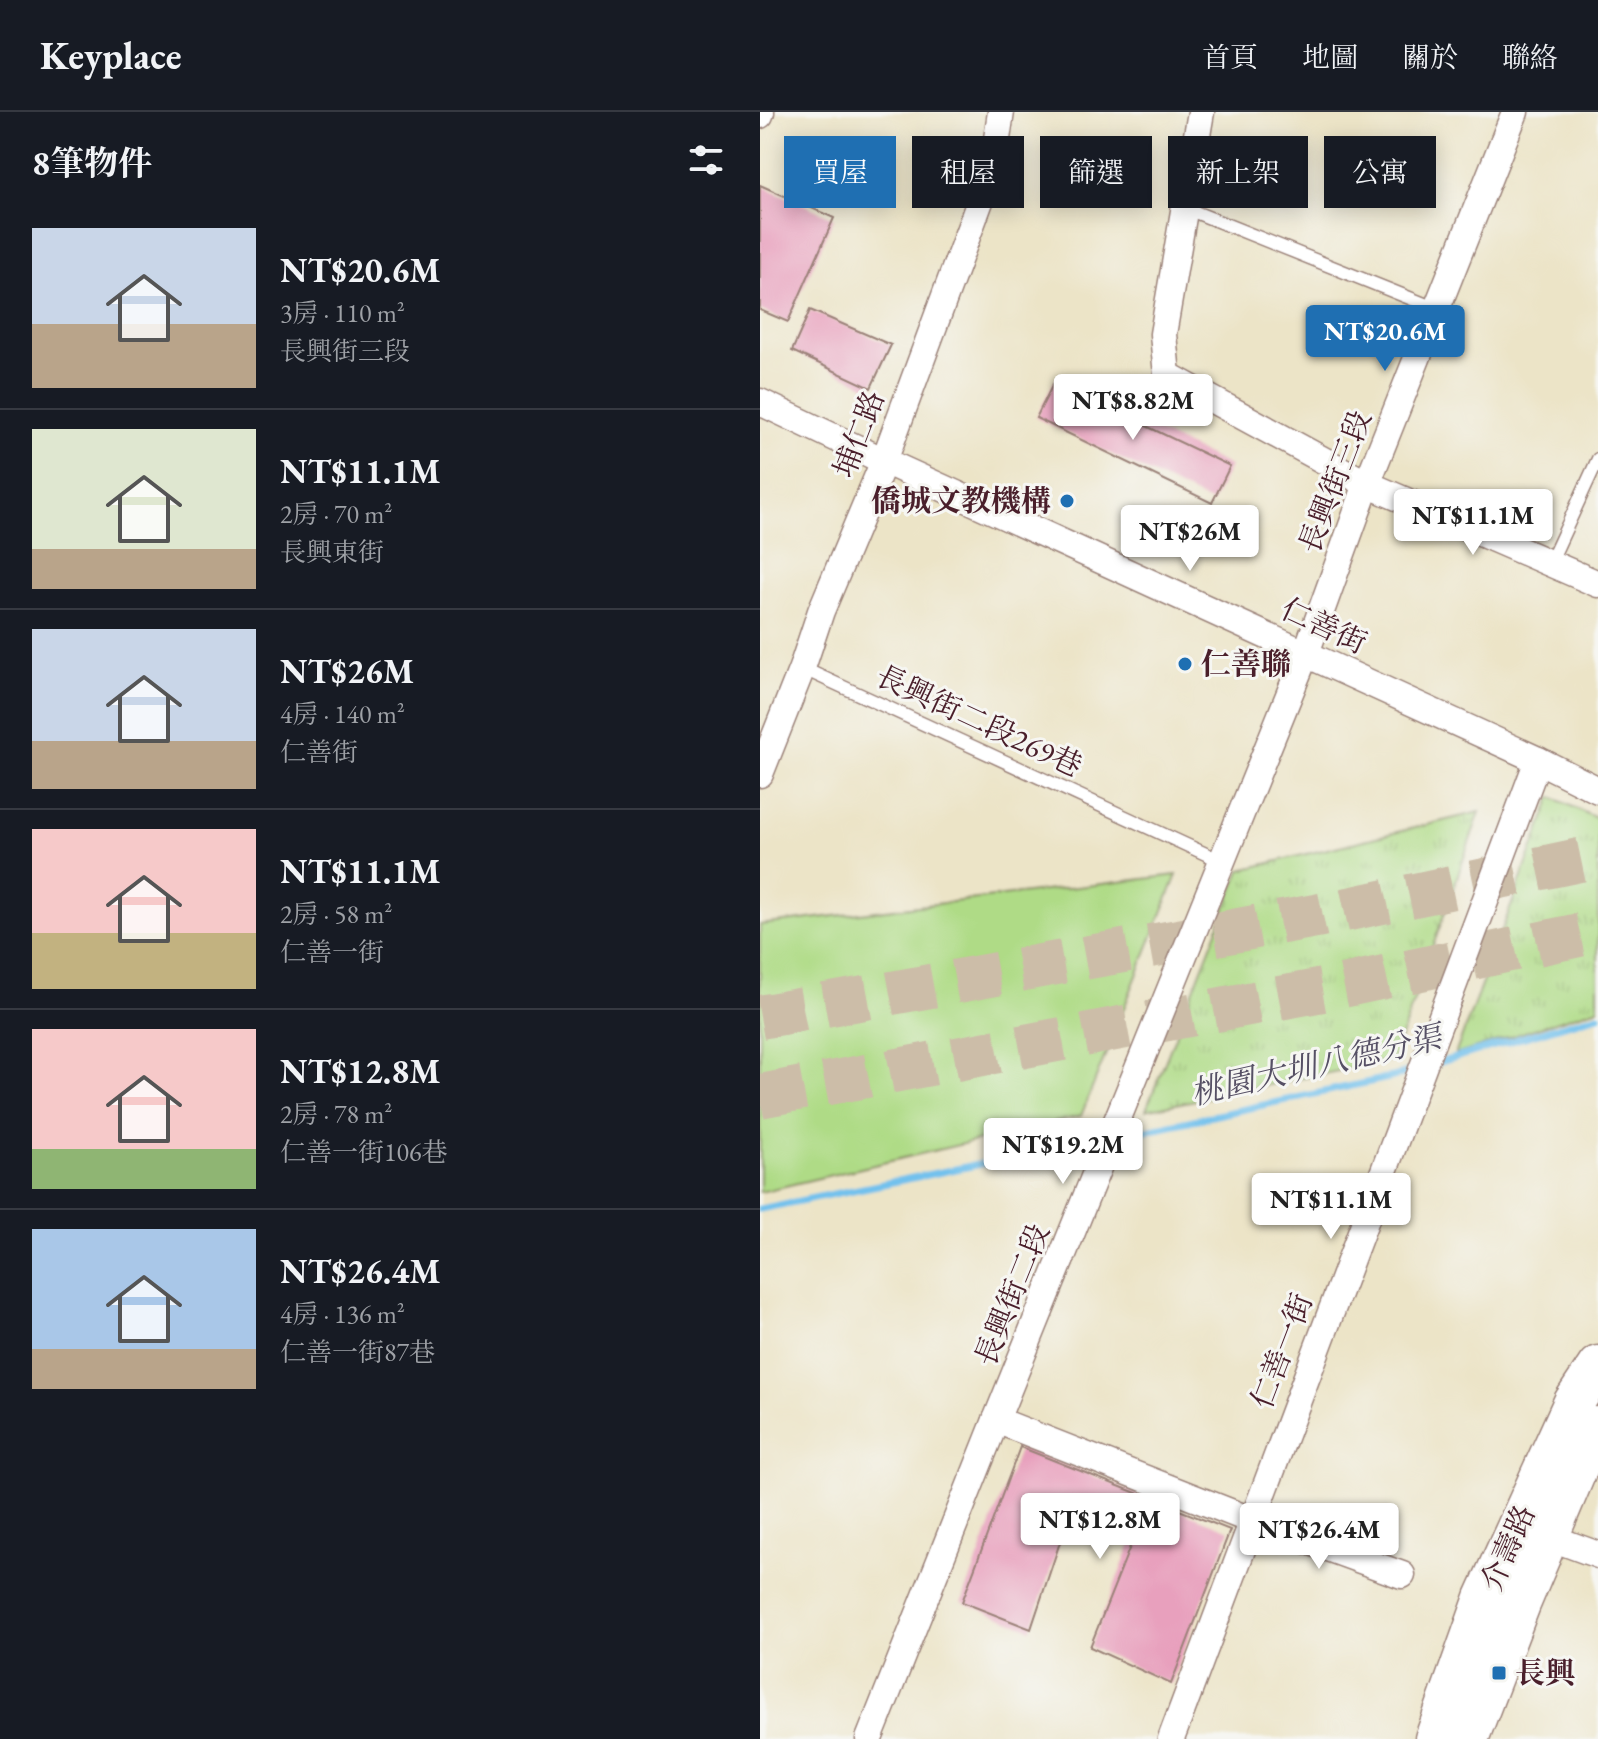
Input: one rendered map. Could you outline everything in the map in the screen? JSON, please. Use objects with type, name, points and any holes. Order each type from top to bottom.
[{"type":"main road","name":"介壽路","points":[[1435,1739],[1485,1598],[1574,1402],[1598,1366]]},
{"type":"main road","name":"介壽路","points":[[1468,1739],[1590,1438],[1598,1427]]},
{"type":"street","name":"埔仁路","points":[[760,774],[821,611],[884,461],[993,166],[1001,112]]},
{"type":"street","points":[[1197,136],[1201,112]]},
{"type":"street","name":"長興街三段","points":[[1306,653],[1367,484],[1515,112]]},
{"type":"street","points":[[1185,208],[1163,334],[1167,375],[1367,484],[1598,584]]},
{"type":"street","name":"仁善街","points":[[760,402],[1598,790]]},
{"type":"street","name":"長興街二段","points":[[869,1739],[1306,653]]},
{"type":"street","name":"仁善一街","points":[[1171,1739],[1538,760]]},
{"type":"street","points":[[996,1420],[1253,1521],[1402,1575]]},
{"type":"street","points":[[1549,1537],[1598,1555]]},
{"type":"lane","points":[[1185,208],[1437,309]]},
{"type":"lane","points":[[1550,563],[1598,459]]},
{"type":"lane","name":"長興街二段269巷","points":[[802,668],[1221,861]]},
{"type":"green space","points":[[1552,797],[1598,819],[1598,1008],[1455,1055]]},
{"type":"green space","points":[[1480,812],[1393,1060],[1146,1110],[1241,870]]},
{"type":"green space","points":[[1177,875],[1081,1116],[760,1192],[760,925]]},
{"type":"building","points":[[760,185],[784,196],[784,208],[812,208],[834,218],[788,322],[760,310]]},
{"type":"building","points":[[810,310],[891,345],[871,388],[792,351]]},
{"type":"building","points":[[1054,382],[1230,466],[1212,503],[1036,418]]},
{"type":"building","points":[[1020,1447],[1230,1530],[1171,1684],[1090,1647],[1135,1534],[1070,1512],[1031,1629],[962,1602]]},
{"type":"waterway","name":"桃園大圳八德分渠","points":[[1431,1065],[1598,1015]]},
{"type":"waterway","name":"桃園大圳八德分渠","points":[[1119,1136],[1415,1070]]},
{"type":"waterway","name":"桃園大圳八德分渠","points":[[760,1209],[1103,1139]]},
{"type":"tunnel","points":[[760,1017],[1321,915],[1598,856]]},
{"type":"tunnel","points":[[760,1096],[1333,988],[1598,931]]},
{"type":"place","name":"僑城文教機構","points":[[1067,501]]},
{"type":"place","name":"仁善聯","points":[[1185,664]]},
{"type":"place","name":"長興","points":[[1499,1673]]}]
